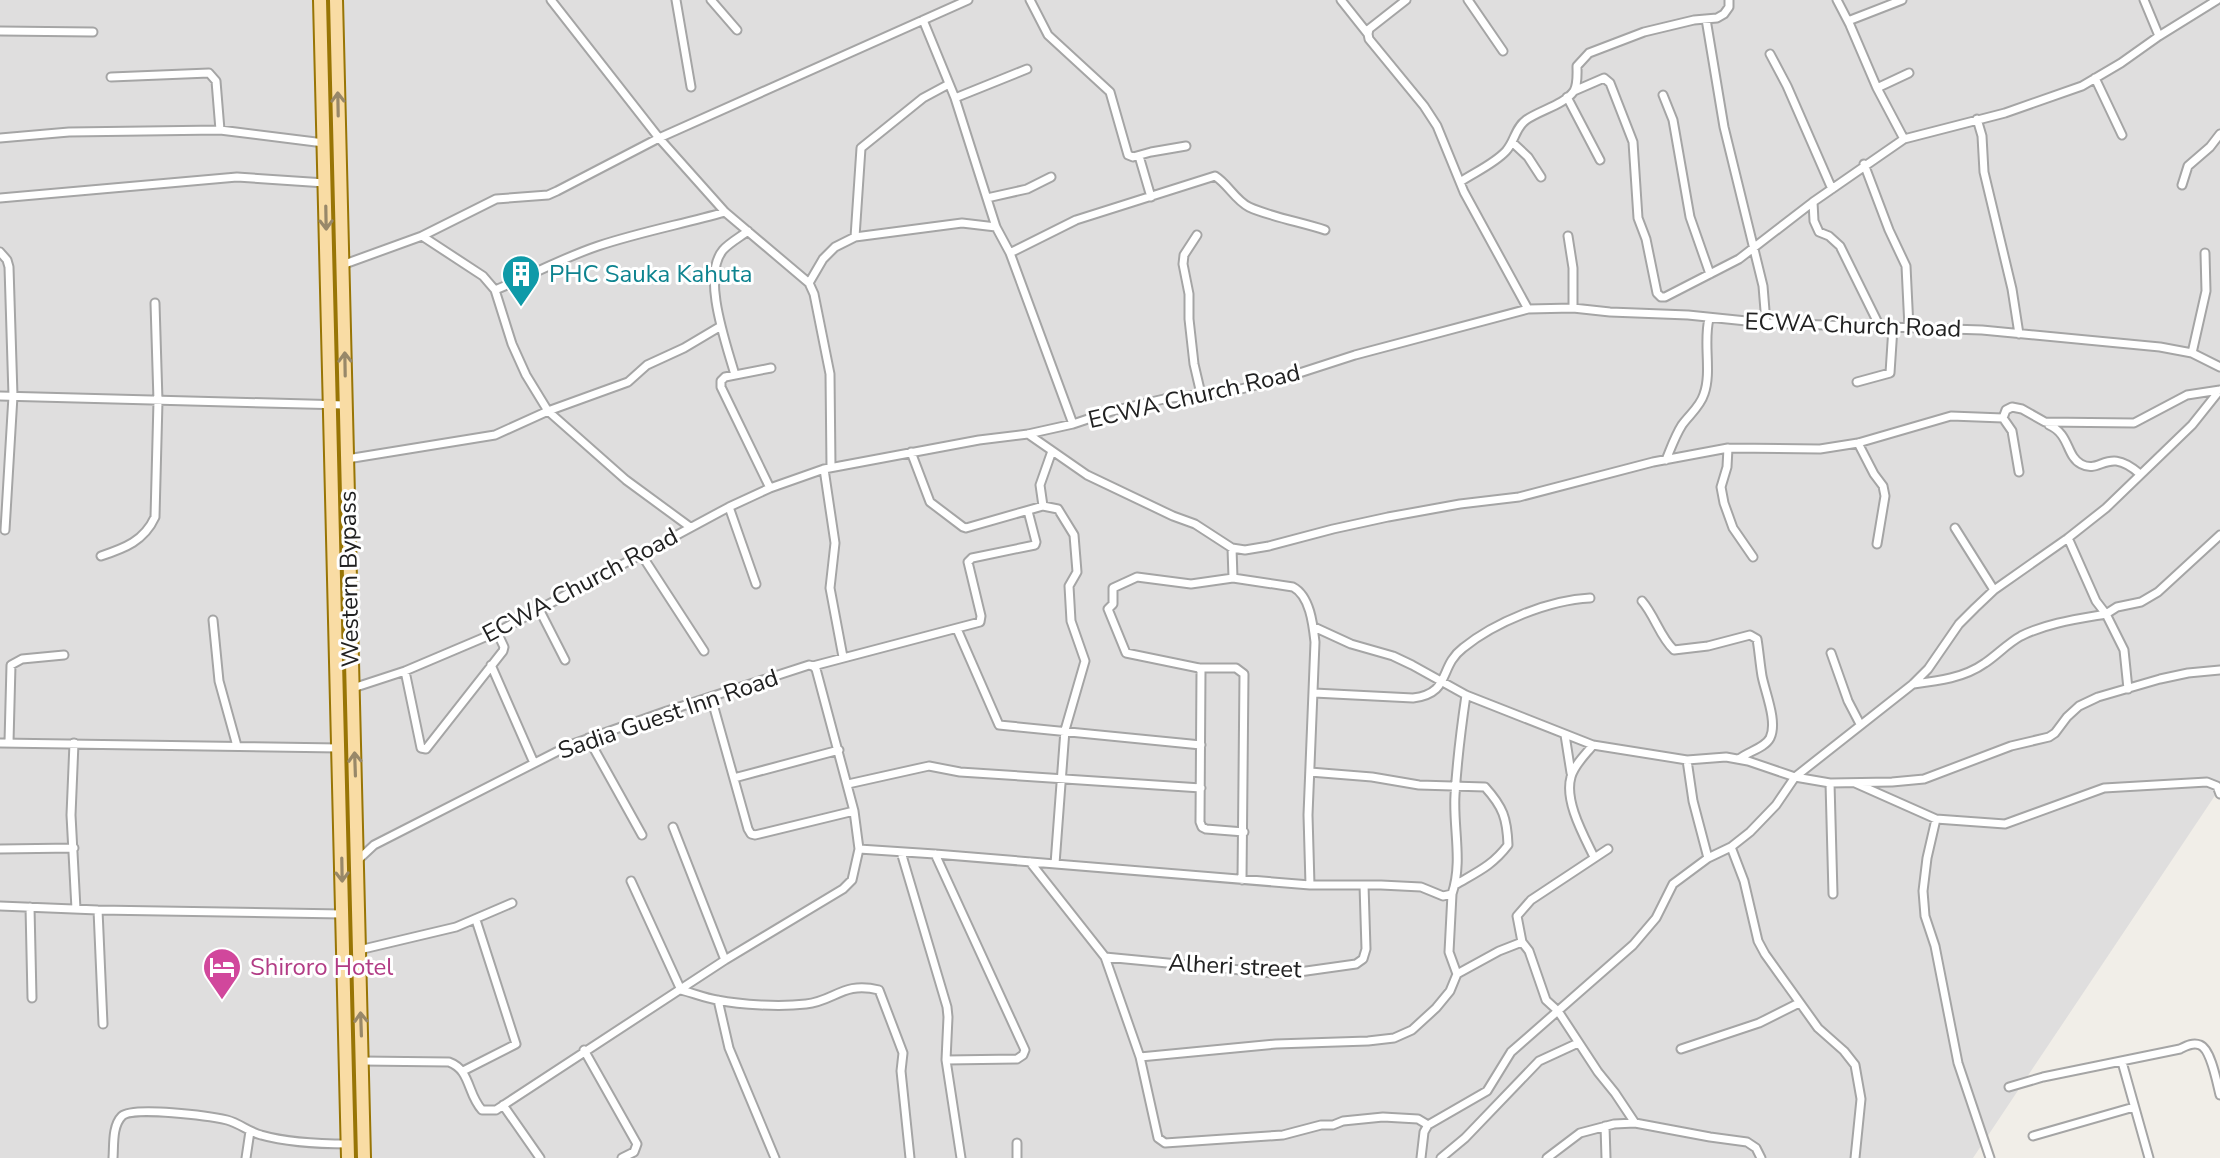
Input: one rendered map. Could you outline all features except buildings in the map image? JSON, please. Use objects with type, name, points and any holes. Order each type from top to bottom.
[{"type":"main road","name":"Western Bypass","points":[[320,0],[348,1158]]},
{"type":"main road","name":"Western Bypass","points":[[336,0],[364,1158]]},
{"type":"street","points":[[551,0],[659,138],[725,212],[809,283],[814,294],[830,374],[828,468],[835,543],[830,588],[843,657]]},
{"type":"street","points":[[676,0],[691,87]]},
{"type":"street","points":[[711,0],[737,30]]},
{"type":"street","points":[[945,0],[948,9]]},
{"type":"street","points":[[342,265],[422,236],[496,199],[548,195],[659,138],[968,0]]},
{"type":"street","points":[[1030,0],[1042,27],[1055,43],[1110,92],[1128,155],[1133,157],[1186,146]]},
{"type":"street","points":[[1341,0],[1437,126],[1460,182],[1528,309]]},
{"type":"street","points":[[1368,34],[1369,29],[1406,0]]},
{"type":"street","points":[[1468,0],[1503,51]]},
{"type":"street","points":[[1571,94],[1577,84],[1577,66],[1589,53],[1644,32],[1717,18],[1729,7],[1729,0]]},
{"type":"street","points":[[1837,0],[1904,139]]},
{"type":"street","points":[[1848,21],[1902,0]]},
{"type":"street","points":[[2144,0],[2159,36]]},
{"type":"street","points":[[1649,314],[1661,297],[1739,259],[1864,164],[1904,139],[2005,113],[2082,86],[2217,0]]},
{"type":"street","points":[[1706,19],[1724,127],[1763,286],[1766,323]]},
{"type":"street","points":[[923,20],[955,98],[996,227],[1010,253],[1073,424]]},
{"type":"street","points":[[0,31],[93,32]]},
{"type":"street","points":[[1770,54],[1832,189]]},
{"type":"street","points":[[955,98],[1027,69]]},
{"type":"street","points":[[111,77],[209,73],[216,81],[220,130]]},
{"type":"street","points":[[1877,88],[1909,73]]},
{"type":"street","points":[[1460,182],[1497,160],[1527,119],[1604,78],[1616,96],[1633,142],[1638,218],[1646,239],[1657,293],[1661,297]]},
{"type":"street","points":[[2095,78],[2122,135]]},
{"type":"street","points":[[855,237],[861,148],[864,143],[923,98],[949,84]]},
{"type":"street","points":[[1571,94],[1600,160]]},
{"type":"street","points":[[1663,95],[1673,120],[1690,217],[1710,274]]},
{"type":"street","points":[[1977,119],[1982,136],[1984,172],[2012,289],[2019,334]]},
{"type":"street","points":[[0,138],[69,132],[220,130],[324,143]]},
{"type":"street","points":[[2182,185],[2188,166],[2220,134]]},
{"type":"street","points":[[1512,142],[1528,157],[1541,177]]},
{"type":"street","points":[[1139,156],[1151,197]]},
{"type":"street","points":[[1864,164],[1906,266],[1909,328]]},
{"type":"street","points":[[1010,253],[1076,220],[1215,176],[1250,207],[1325,230]]},
{"type":"street","points":[[0,198],[237,177],[325,183]]},
{"type":"street","points":[[987,198],[1027,189],[1051,177]]},
{"type":"street","points":[[1813,202],[1814,221],[1819,232],[1840,246],[1880,327]]},
{"type":"street","points":[[495,290],[528,277],[551,263],[595,247],[725,212]]},
{"type":"street","points":[[809,283],[823,259],[835,247],[855,237],[962,223],[996,227]]},
{"type":"street","points":[[735,375],[715,296],[715,269],[723,249],[748,231]]},
{"type":"street","points":[[1197,235],[1184,255],[1183,264],[1189,294],[1194,364],[1201,394]]},
{"type":"street","points":[[422,236],[473,268],[495,290],[512,344],[548,411],[626,480],[690,527]]},
{"type":"street","points":[[1568,236],[1573,268],[1573,308]]},
{"type":"street","points":[[0,252],[9,267],[13,396],[5,530]]},
{"type":"street","points":[[2192,353],[2206,291],[2205,253]]},
{"type":"street","points":[[101,556],[134,543],[149,529],[155,517],[158,401],[155,303]]},
{"type":"street","name":"ECWA Church Road","points":[[352,688],[405,671],[497,632],[729,507],[770,488],[828,468],[1028,434],[1164,399],[1241,389],[1528,309],[1573,308],[1766,323],[1982,330],[2103,340],[2192,353],[2219,365]]},
{"type":"street","points":[[1666,460],[1679,431],[1706,391],[1706,331],[1709,319]]},
{"type":"street","points":[[347,459],[495,435],[548,411],[628,382],[647,365],[721,326]]},
{"type":"street","points":[[1857,382],[1890,373],[1893,327]]},
{"type":"street","points":[[770,488],[721,387],[721,381],[725,377],[771,368]]},
{"type":"street","points":[[2045,422],[2134,423],[2187,395],[2220,390]]},
{"type":"street","points":[[1421,1158],[1424,1132],[1428,1125],[1487,1091],[1511,1052],[1633,945],[1656,918],[1673,884],[1750,832],[1776,805],[1795,777],[1913,684],[1928,669],[1959,624],[1994,590],[2106,508],[2192,425],[2220,390]]},
{"type":"street","points":[[0,396],[345,405]]},
{"type":"street","points":[[2003,418],[2006,410],[2012,407],[2022,409],[2057,428],[2077,462],[2084,466],[2120,460],[2140,474]]},
{"type":"street","points":[[1028,434],[1087,475],[1195,524],[1232,548],[1245,550],[1388,517],[1519,497],[1653,462],[1728,448],[1820,449],[1858,443],[1951,416],[2003,418]]},
{"type":"street","points":[[2003,418],[2012,431],[2019,472]]},
{"type":"street","points":[[1858,443],[1883,486],[1885,496],[1877,544]]},
{"type":"street","points":[[1728,448],[1721,487],[1724,503],[1733,528],[1753,557]]},
{"type":"street","points":[[1043,506],[1040,485],[1052,451]]},
{"type":"street","points":[[911,452],[930,502],[963,527],[1043,506],[1058,509],[1074,535],[1077,572],[1069,586],[1071,621],[1085,661],[1065,730],[1055,864]]},
{"type":"street","points":[[729,507],[756,584]]},
{"type":"street","points":[[1028,511],[1035,545],[969,559],[982,620],[957,629],[999,725],[1201,745]]},
{"type":"street","points":[[1955,528],[1994,590]]},
{"type":"street","points":[[1913,684],[1946,681],[1983,666],[2018,638],[2039,628],[2106,614],[2117,607],[2141,602],[2158,592],[2220,535]]},
{"type":"street","points":[[2068,538],[2096,601],[2124,650],[2128,689]]},
{"type":"street","points":[[1232,548],[1233,578]]},
{"type":"street","points":[[641,554],[704,651]]},
{"type":"street","points":[[1242,880],[1244,674],[1236,668],[1199,668],[1126,653],[1108,609],[1113,604],[1113,589],[1137,577],[1191,584],[1233,578],[1298,590],[1304,598],[1314,627],[1308,815],[1310,885]]},
{"type":"street","points":[[1314,693],[1427,696],[1436,691],[1461,649],[1498,626],[1570,599],[1590,598]]},
{"type":"street","points":[[1642,601],[1674,650],[1708,646],[1750,635],[1757,639],[1762,679],[1769,698],[1770,738],[1739,759]]},
{"type":"street","points":[[539,609],[565,660]]},
{"type":"street","points":[[213,620],[219,681],[237,746]]},
{"type":"street","points":[[1314,627],[1351,644],[1393,656],[1466,695],[1593,745],[1687,760],[1739,759],[1795,777],[1830,783],[1924,779],[2011,746],[2049,737],[2079,706],[2098,697],[2188,673],[2220,670]]},
{"type":"street","name":"Sadia Guest Inn Road","points":[[358,860],[374,845],[588,738],[809,665],[957,629]]},
{"type":"street","points":[[405,671],[421,748],[426,749],[504,647],[497,632]]},
{"type":"street","points":[[1831,653],[1848,701],[1860,724]]},
{"type":"street","points":[[64,655],[22,659],[11,665],[4,742],[339,748]]},
{"type":"street","points":[[491,665],[534,763]]},
{"type":"street","points":[[362,1061],[449,1062],[458,1065],[482,1110],[496,1110],[725,960],[843,889],[852,880],[859,849],[854,811],[813,666]]},
{"type":"street","points":[[1199,668],[1200,822],[1206,829],[1244,832]]},
{"type":"street","points":[[1457,974],[1449,952],[1458,854],[1456,786],[1466,695]]},
{"type":"street","points":[[711,697],[751,834],[854,811]]},
{"type":"street","points":[[1565,735],[1571,773],[1570,795],[1577,823],[1594,857]]},
{"type":"street","points":[[588,738],[642,835]]},
{"type":"street","points":[[74,743],[71,815],[76,909]]},
{"type":"street","points":[[1571,773],[1593,745]]},
{"type":"street","points":[[734,778],[839,750]]},
{"type":"street","points":[[1687,760],[1693,801],[1708,858]]},
{"type":"street","points":[[848,784],[935,766],[960,772],[1201,788]]},
{"type":"street","points":[[1310,772],[1419,785],[1485,787],[1497,801],[1507,823],[1508,845],[1480,873],[1455,885]]},
{"type":"street","points":[[1855,783],[1936,819],[2005,824],[2104,788],[2207,782],[2217,786],[2220,794]]},
{"type":"street","points":[[1830,783],[1833,894]]},
{"type":"street","points":[[1936,819],[1923,891],[1925,916],[1935,946],[1958,1063],[1990,1158]]},
{"type":"street","points":[[673,827],[725,960]]},
{"type":"street","points":[[357,833],[374,845]]},
{"type":"street","points":[[1731,847],[1744,881],[1758,941],[1778,975],[1818,1028],[1855,1065],[1861,1099],[1855,1158]]},
{"type":"street","points":[[0,849],[74,848]]},
{"type":"street","points":[[859,849],[1310,885],[1421,887],[1443,896],[1452,894]]},
{"type":"street","points":[[1608,849],[1531,900],[1517,916],[1522,942],[1529,951],[1546,1000],[1558,1011],[1635,1123]]},
{"type":"street","points":[[901,852],[947,1007],[946,1060],[961,1158]]},
{"type":"street","points":[[935,854],[1025,1050],[1017,1059],[946,1060]]},
{"type":"street","points":[[1030,862],[1105,957],[1140,1057],[1158,1138],[1165,1143],[1283,1135],[1343,1121],[1383,1117],[1418,1119],[1428,1125]]},
{"type":"street","points":[[631,881],[681,990]]},
{"type":"street","name":"Alheri street","points":[[1105,957],[1272,973],[1356,964],[1363,959],[1366,949],[1364,885]]},
{"type":"street","points":[[359,950],[456,927],[512,903]]},
{"type":"street","points":[[0,906],[342,914]]},
{"type":"street","points":[[30,907],[32,998]]},
{"type":"street","points":[[98,910],[103,1024]]},
{"type":"street","points":[[463,1071],[513,1046],[516,1039],[476,920]]},
{"type":"street","points":[[1140,1057],[1276,1044],[1394,1038],[1412,1030],[1436,1008],[1450,991],[1457,974],[1522,942]]},
{"type":"street","points":[[681,990],[718,1000],[759,1004],[809,1004],[843,990],[859,987],[879,990],[903,1053],[901,1071],[910,1158]]},
{"type":"street","points":[[718,1000],[729,1048],[775,1158]]},
{"type":"street","points":[[1681,1049],[1759,1023],[1799,1003]]},
{"type":"street","points":[[1441,1158],[1465,1138],[1539,1061],[1578,1043]]},
{"type":"street","points":[[2009,1087],[2192,1044],[2201,1045],[2208,1052],[2220,1095]]},
{"type":"street","points":[[584,1050],[637,1144],[634,1152],[622,1158]]},
{"type":"street","points":[[2122,1062],[2149,1158]]},
{"type":"street","points":[[503,1105],[540,1158]]},
{"type":"street","points":[[2033,1136],[2134,1107]]},
{"type":"street","points":[[113,1158],[115,1132],[120,1118],[130,1111],[229,1120],[260,1135],[311,1144],[348,1144]]},
{"type":"street","points":[[1547,1158],[1580,1133],[1605,1126],[1635,1123],[1747,1142],[1756,1148],[1761,1158]]},
{"type":"street","points":[[1605,1126],[1606,1158]]},
{"type":"street","points":[[246,1158],[250,1131]]},
{"type":"street","points":[[1017,1143],[1017,1158]]},
{"type":"shaded area","points":[[0,0],[2220,0],[2220,788],[1973,1158],[0,1158]]},
{"type":"place","name":"PHC Sauka Kahuta","points":[[521,308]]},
{"type":"place","name":"Shiroro Hotel","points":[[222,1001]]}]
